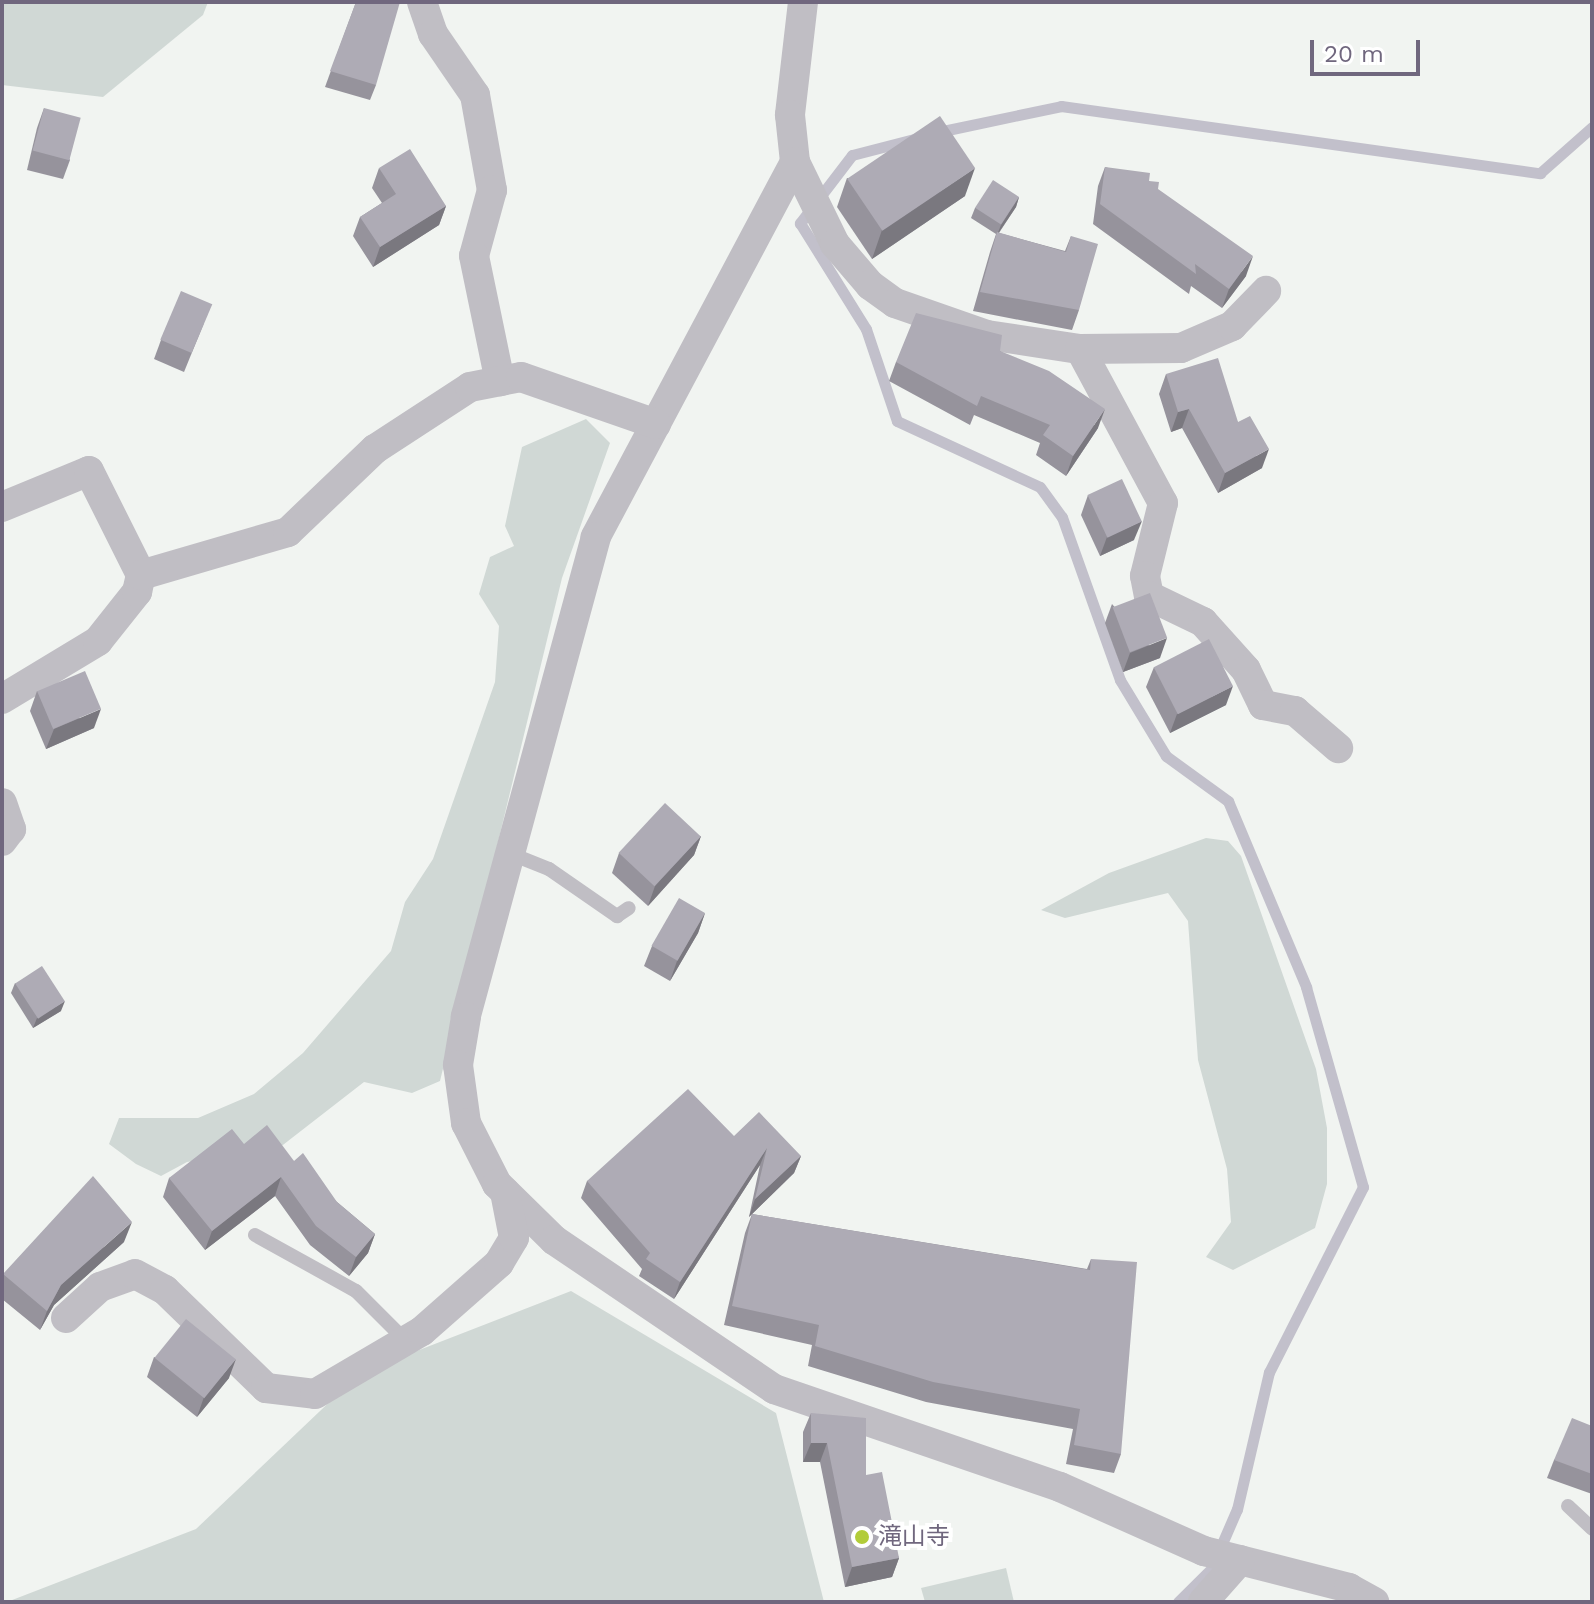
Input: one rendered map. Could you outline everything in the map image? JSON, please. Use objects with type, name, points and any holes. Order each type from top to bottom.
[{"type":"street","points":[[422,2],[433,34],[475,95],[492,190],[474,256],[500,381]]},
{"type":"street","points":[[803,2],[790,115],[795,162],[835,244],[895,303],[987,335],[1080,349],[1181,348],[1232,326],[1266,291]]},
{"type":"street","points":[[66,1318],[100,1287],[135,1274],[165,1290],[266,1388],[315,1394],[406,1341],[499,1263],[514,1238],[505,1192],[466,1123],[458,1065],[508,853],[596,537],[795,162]]},
{"type":"street","points":[[1080,349],[1163,503],[1145,576],[1149,596],[1203,622],[1246,670],[1263,705],[1295,711],[1338,748]]},
{"type":"street","points":[[141,575],[288,532],[375,449],[470,387],[521,377],[656,424]]},
{"type":"street","points":[[2,507],[89,471],[141,575],[137,592],[98,641],[2,699]]},
{"type":"street","points":[[2,803],[11,829],[2,841]]},
{"type":"street","points":[[505,1192],[609,1284],[774,1389],[1060,1487],[1224,1556],[1374,1602]]},
{"type":"street","points":[[1203,1602],[1224,1556]]},
{"type":"lane","points":[[508,853],[549,869],[617,916],[629,908]]},
{"type":"lane","points":[[255,1235],[356,1291],[406,1341]]},
{"type":"lane","points":[[1568,1506],[1592,1528]]},
{"type":"shaded area","points":[[2,2],[208,2],[203,15],[103,97],[2,85]]},
{"type":"shaded area","points":[[586,419],[610,443],[562,578],[440,1081],[412,1093],[364,1082],[279,1148],[187,1162],[161,1176],[136,1164],[109,1144],[119,1118],[198,1118],[254,1094],[303,1053],[391,951],[405,902],[433,859],[495,682],[499,626],[479,594],[490,557],[514,546],[505,526],[522,447]]},
{"type":"shaded area","points":[[1206,838],[1228,841],[1241,856],[1316,1069],[1327,1128],[1327,1184],[1315,1228],[1233,1270],[1206,1257],[1231,1222],[1227,1169],[1198,1060],[1188,921],[1168,893],[1065,918],[1041,910],[1109,873]]},
{"type":"shaded area","points":[[571,1291],[776,1413],[824,1602],[7,1602],[196,1529],[360,1373]]},
{"type":"shaded area","points":[[1006,1568],[1014,1602],[925,1602],[921,1588]]},
{"type":"building","points":[[356,2],[400,2],[376,85],[330,71]]},
{"type":"building","points":[[44,108],[81,118],[69,160],[33,151]]},
{"type":"building","points":[[940,116],[975,168],[882,231],[847,179]]},
{"type":"building","points":[[410,149],[446,206],[380,247],[360,217],[396,194],[379,168]]},
{"type":"building","points":[[1105,167],[1150,173],[1149,181],[1159,182],[1158,189],[1253,256],[1229,289],[1195,264],[1196,274],[1100,204]]},
{"type":"building","points":[[993,180],[1019,197],[1001,225],[975,208]]},
{"type":"building","points":[[997,232],[1066,252],[1071,236],[1098,244],[1079,310],[980,292]]},
{"type":"building","points":[[181,291],[212,304],[192,353],[160,340]]},
{"type":"building","points":[[916,313],[1002,335],[1000,351],[1049,371],[1105,409],[1073,456],[1043,435],[1050,425],[981,396],[977,406],[896,362]]},
{"type":"building","points":[[1218,358],[1238,422],[1250,416],[1269,449],[1225,473],[1189,409],[1178,412],[1166,374]]},
{"type":"building","points":[[1122,479],[1142,522],[1107,538],[1088,495]]},
{"type":"building","points":[[1150,593],[1167,638],[1130,652],[1113,607]]},
{"type":"building","points":[[1209,639],[1233,686],[1178,714],[1154,667]]},
{"type":"building","points":[[85,671],[101,709],[53,729],[37,691]]},
{"type":"building","points":[[665,803],[701,836],[654,886],[619,853]]},
{"type":"building","points":[[679,898],[705,913],[677,961],[652,946]]},
{"type":"building","points":[[42,966],[65,1001],[38,1019],[15,983]]},
{"type":"building","points":[[688,1089],[734,1136],[759,1112],[801,1156],[755,1199],[767,1148],[680,1282],[646,1259],[650,1253],[587,1181]]},
{"type":"building","points":[[267,1125],[294,1161],[303,1153],[337,1202],[375,1234],[356,1257],[316,1226],[281,1177],[212,1231],[169,1178],[232,1129],[244,1144]]},
{"type":"building","points":[[93,1176],[132,1222],[61,1285],[47,1311],[3,1274]]},
{"type":"building","points":[[752,1214],[1090,1270],[1091,1259],[1137,1262],[1121,1454],[1074,1445],[1080,1409],[933,1382],[815,1346],[819,1325],[732,1306]]},
{"type":"building","points":[[186,1319],[236,1359],[204,1398],[155,1358]]},
{"type":"building","points":[[811,1413],[866,1418],[866,1475],[882,1472],[899,1558],[852,1567],[827,1443],[811,1443]]},
{"type":"building","points":[[1572,1418],[1592,1426],[1592,1474],[1554,1460]]},
{"type":"waterway","points":[[938,132],[1061,106],[1540,173],[1592,127]]},
{"type":"waterway","points":[[914,139],[852,155],[800,223],[866,329],[897,421],[1040,487],[1062,517],[1120,680],[1166,756],[1228,801],[1306,987],[1363,1187],[1269,1372],[1237,1509],[1218,1553]]},
{"type":"waterway","points":[[1178,1602],[1211,1569]]},
{"type":"place","name":"滝山寺","points":[[862,1537]]}]
